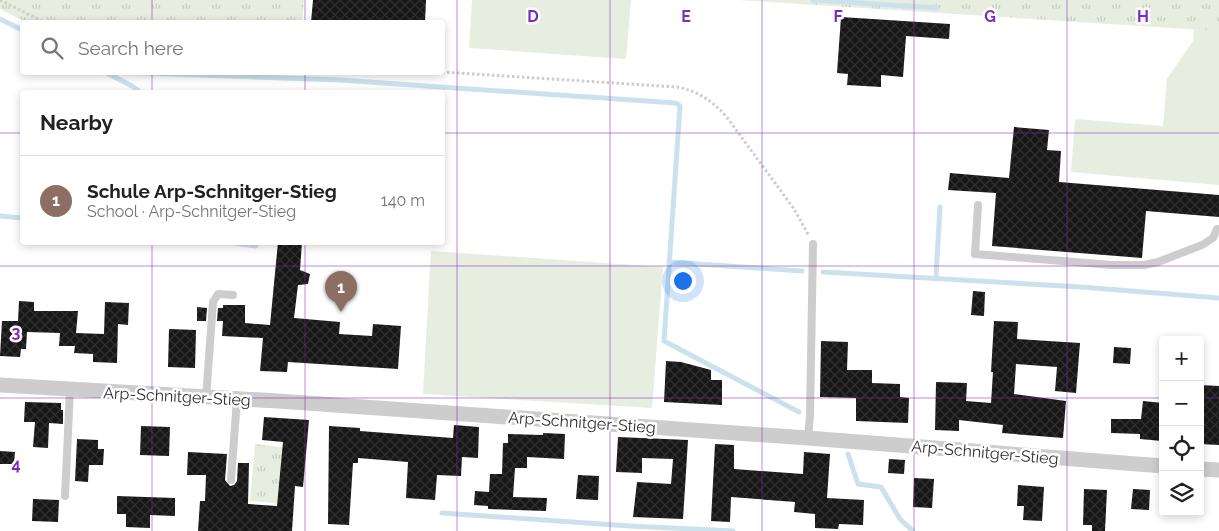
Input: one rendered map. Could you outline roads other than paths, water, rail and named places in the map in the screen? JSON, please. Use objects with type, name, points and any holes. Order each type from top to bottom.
[{"type":"street","name":"Arp-Schnitger-Stieg","points":[[0,385],[237,399],[808,438],[1159,466]]},
{"type":"street","points":[[1204,469],[1219,470]]},
{"type":"lane","points":[[978,205],[976,254],[1112,265],[1144,265],[1158,262],[1202,245],[1213,238],[1217,229],[1219,229]]},
{"type":"lane","points":[[808,438],[813,244]]},
{"type":"lane","points":[[206,398],[213,302],[218,294],[233,295]]},
{"type":"lane","points":[[65,496],[70,390]]},
{"type":"lane","points":[[231,480],[237,399]]},
{"type":"waterway","points":[[813,0],[937,8]]},
{"type":"waterway","points":[[0,19],[20,29]]},
{"type":"waterway","points":[[111,75],[137,90]]},
{"type":"waterway","points":[[201,75],[340,80],[676,103],[680,106],[664,341],[799,412]]},
{"type":"waterway","points":[[936,277],[940,207]]},
{"type":"waterway","points":[[0,216],[20,218]]},
{"type":"waterway","points":[[249,245],[256,245]]},
{"type":"waterway","points":[[669,262],[802,271]]},
{"type":"waterway","points":[[823,272],[1081,287],[1219,298]]},
{"type":"waterway","points":[[848,454],[858,484],[881,487],[900,519],[913,531]]},
{"type":"waterway","points":[[442,513],[733,531]]},
{"type":"place","name":"Schule Arp-Schnitger-Stieg","points":[[341,312]]}]
